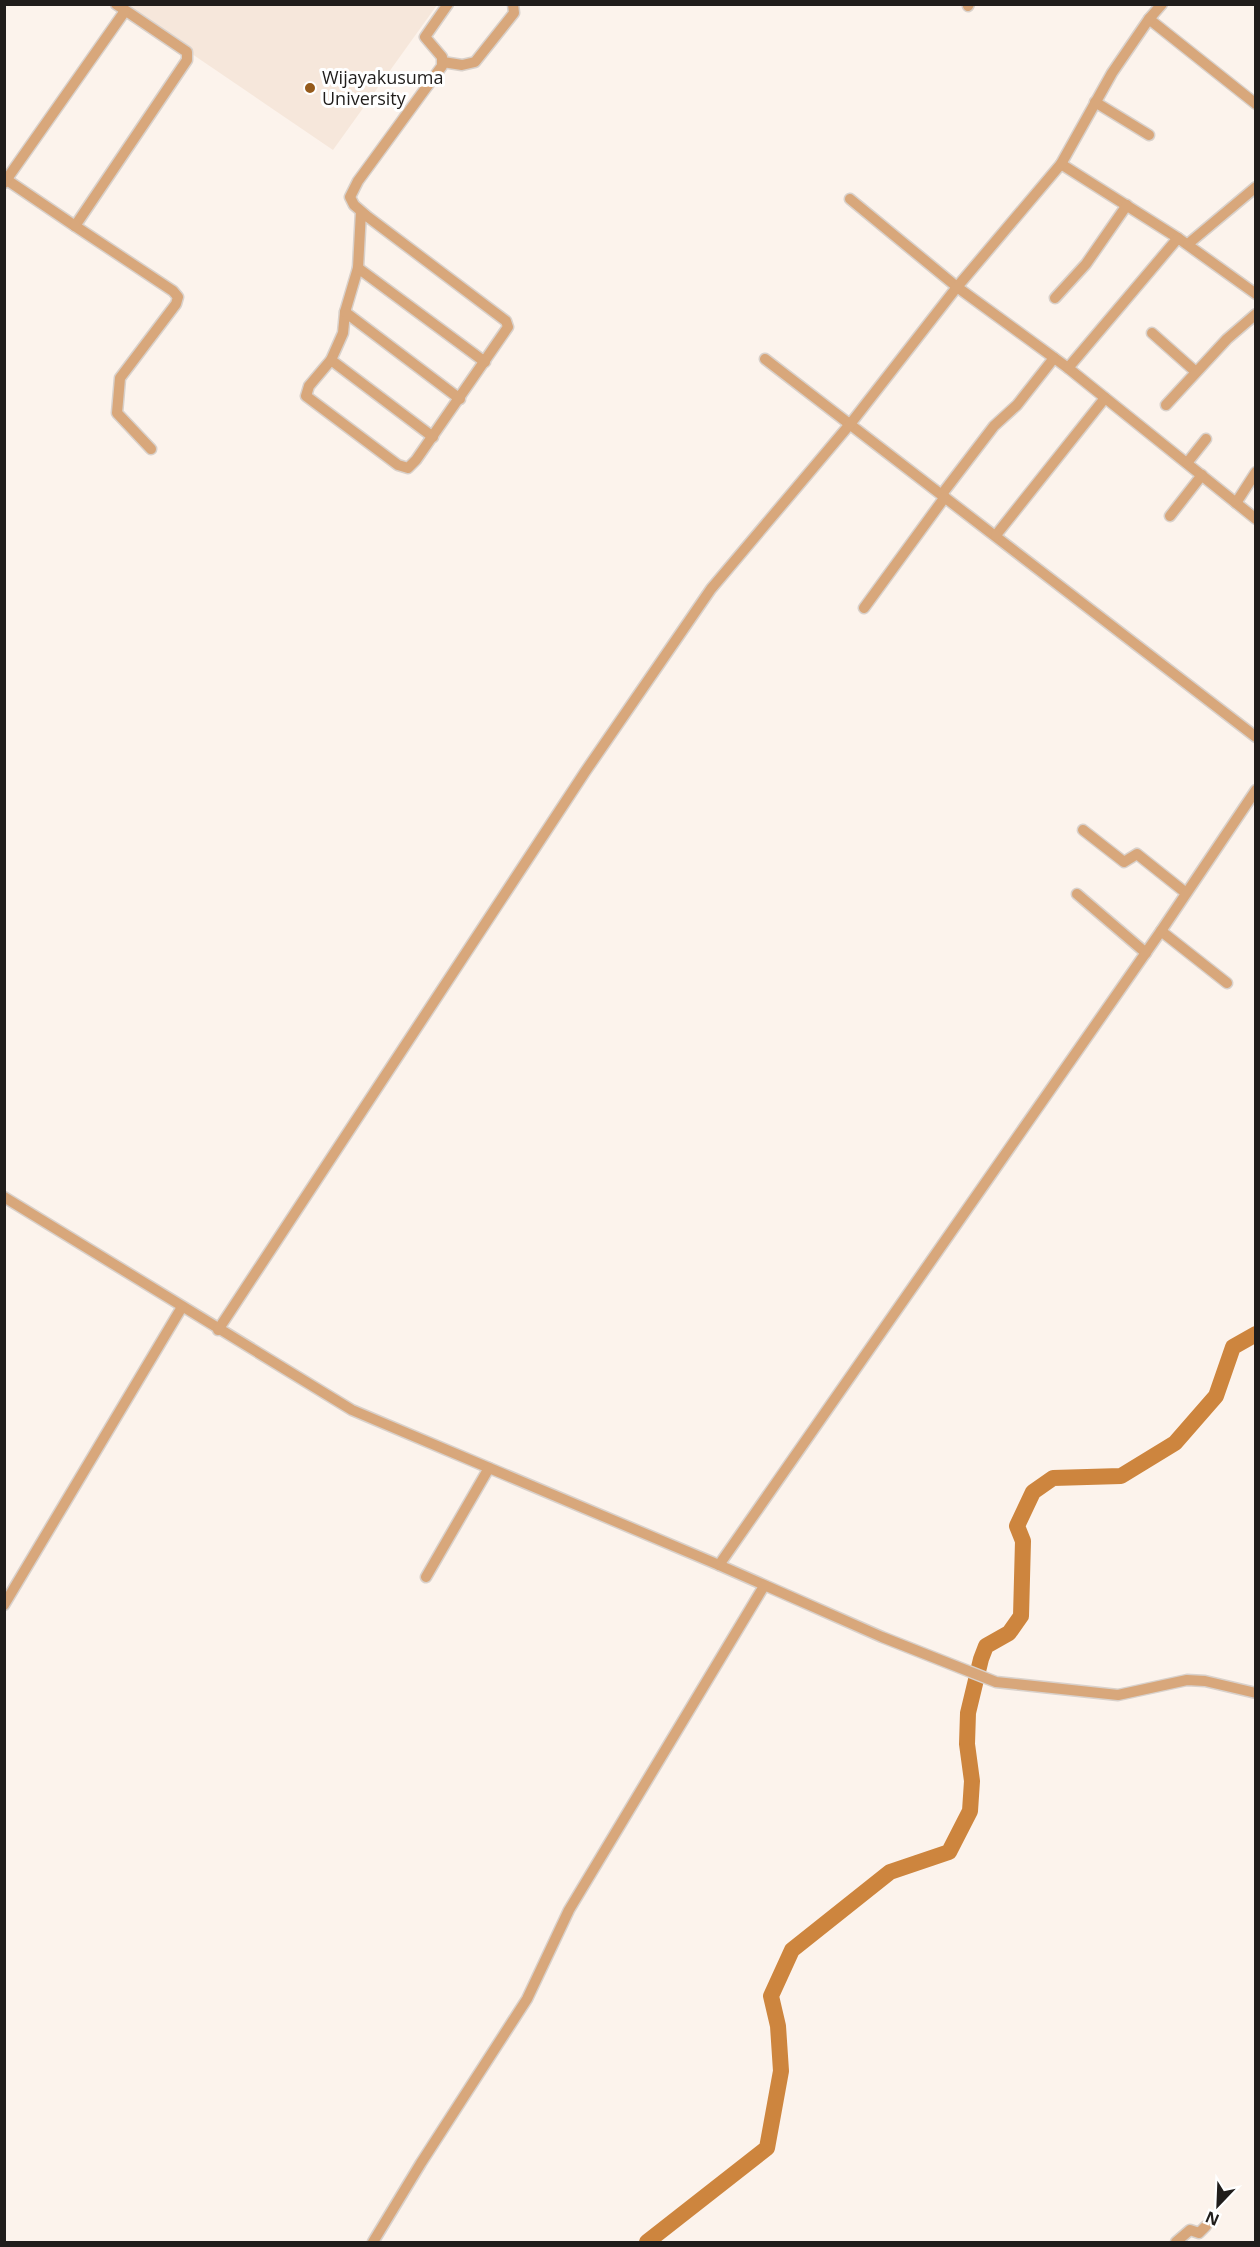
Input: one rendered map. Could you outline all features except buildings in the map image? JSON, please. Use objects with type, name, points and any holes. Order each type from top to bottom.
[{"type":"street","points":[[362,211],[358,268],[345,312],[343,333],[331,360],[309,386],[306,396],[404,468],[408,468],[417,460],[506,334],[506,321],[362,211],[350,197],[351,191],[434,78],[443,62],[442,57],[425,37],[448,4]]},
{"type":"street","points":[[443,62],[462,65],[475,62],[514,13],[513,4]]},
{"type":"street","points":[[218,1330],[585,772],[711,589],[851,423],[957,287],[1060,164],[1095,102],[1149,18],[1162,4]]},
{"type":"street","points":[[75,226],[188,57],[182,49],[120,8],[6,182],[173,291],[178,297],[176,304],[119,382],[117,413],[151,449]]},
{"type":"street","points":[[1149,18],[1256,104]]},
{"type":"street","points":[[1095,102],[1149,135]]},
{"type":"street","points":[[1060,164],[1188,244],[1256,294]]},
{"type":"street","points":[[1188,244],[1256,188]]},
{"type":"street","points":[[850,199],[957,287],[1054,358],[1256,519]]},
{"type":"street","points":[[1055,298],[1086,264],[1127,205]]},
{"type":"street","points":[[1068,369],[1178,238]]},
{"type":"street","points":[[358,268],[485,362]]},
{"type":"street","points":[[345,312],[460,399]]},
{"type":"street","points":[[1166,405],[1196,372],[1256,314]]},
{"type":"street","points":[[1152,333],[1196,372]]},
{"type":"street","points":[[864,608],[994,426],[1017,405],[1054,358]]},
{"type":"street","points":[[765,359],[1256,737]]},
{"type":"street","points":[[331,360],[433,437]]},
{"type":"street","points":[[996,535],[1105,398]]},
{"type":"street","points":[[1187,463],[1206,439]]},
{"type":"street","points":[[1236,503],[1256,472]]},
{"type":"street","points":[[1170,516],[1202,475]]},
{"type":"street","points":[[719,1565],[1186,893],[1251,806],[1256,790]]},
{"type":"street","points":[[1083,830],[1124,862],[1137,854],[1186,893]]},
{"type":"street","points":[[1077,894],[1146,952]]},
{"type":"street","points":[[1161,931],[1227,983]]},
{"type":"street","points":[[4,1197],[352,1410],[965,1670],[996,1682],[1118,1695],[1187,1680],[1205,1681],[1256,1693]]},
{"type":"street","points":[[4,1605],[182,1308]]},
{"type":"street","points":[[426,1577],[489,1468]]},
{"type":"street","points":[[373,2242],[420,2163],[527,2000],[569,1910],[764,1586]]},
{"type":"street","points":[[1176,2242],[1190,2230],[1199,2233],[1206,2226]]},
{"type":"shaded area","name":"Wijayakusuma University","points":[[120,5],[437,5],[333,150]]},
{"type":"waterway","points":[[647,2242],[767,2148],[781,2071],[778,2026],[771,1996],[792,1950],[890,1872],[949,1852],[970,1811],[972,1781],[967,1744],[968,1713],[981,1659],[986,1646],[1009,1633],[1021,1616],[1023,1541],[1017,1526],[1033,1492],[1053,1478],[1121,1476],[1175,1443],[1216,1396],[1233,1347],[1256,1334]]},
{"type":"place","name":"Wijayakusuma University","points":[[310,88]]}]
